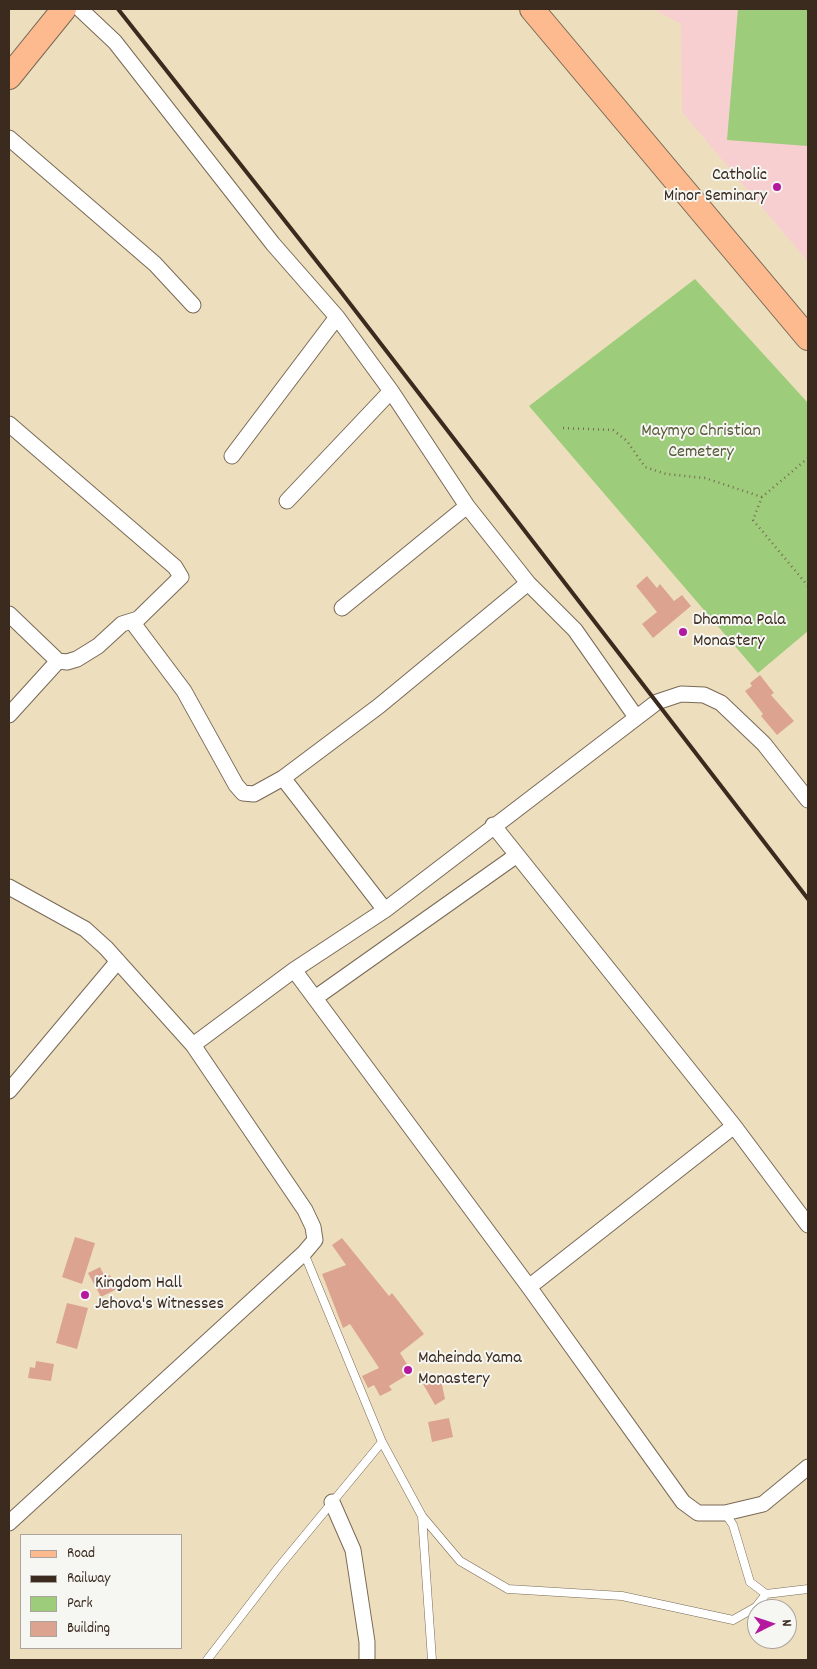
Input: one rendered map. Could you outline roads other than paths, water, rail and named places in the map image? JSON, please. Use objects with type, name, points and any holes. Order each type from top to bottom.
[{"type":"main road","points":[[9,77],[64,9]]},
{"type":"main road","points":[[532,9],[808,338]]},
{"type":"street","points":[[80,9],[114,42],[273,244],[337,317],[392,391],[467,506],[528,583],[574,630],[636,717]]},
{"type":"street","points":[[9,138],[155,264],[193,305]]},
{"type":"street","points":[[232,456],[337,317]]},
{"type":"street","points":[[287,501],[392,391]]},
{"type":"street","points":[[9,424],[175,567],[181,577],[133,623],[122,624],[98,646],[77,659],[67,662],[58,661],[9,614]]},
{"type":"street","points":[[342,608],[467,506]]},
{"type":"street","points":[[133,623],[184,691],[236,785],[243,792],[254,794],[283,778],[379,706],[528,583]]},
{"type":"street","points":[[9,715],[58,661]]},
{"type":"street","points":[[193,1045],[294,970],[385,910],[657,702],[681,694],[704,695],[721,703],[764,744],[808,800]]},
{"type":"street","points":[[283,778],[385,910]]},
{"type":"street","points":[[493,826],[734,1126],[808,1226]]},
{"type":"street","points":[[316,998],[517,855]]},
{"type":"street","points":[[9,887],[85,929],[118,961],[193,1045],[305,1210],[313,1227],[315,1240],[9,1523]]},
{"type":"street","points":[[9,1091],[118,961]]},
{"type":"street","points":[[294,970],[529,1288],[683,1502],[698,1512],[725,1512],[763,1504],[808,1467]]},
{"type":"street","points":[[529,1288],[734,1126]]},
{"type":"street","points":[[332,1502],[353,1550],[368,1660]]},
{"type":"lane","points":[[304,1252],[382,1442],[422,1516],[460,1561],[508,1589],[622,1596],[733,1620],[756,1607],[766,1594]]},
{"type":"lane","points":[[207,1660],[278,1568],[382,1442]]},
{"type":"lane","points":[[725,1512],[733,1525],[750,1582],[766,1594],[808,1589]]},
{"type":"lane","points":[[422,1516],[432,1660]]},
{"type":"railway","points":[[118,9],[341,292],[808,899]]},
{"type":"place","name":"Catholic Minor Seminary","points":[[777,187]]},
{"type":"place","name":"Dhamma Pala Monastery","points":[[683,632]]},
{"type":"place","name":"Kingdom Hall Jehova's Witnesses","points":[[85,1295]]},
{"type":"place","name":"Maheinda Yama Monastery","points":[[408,1370]]},
{"type":"park label","name":"Maymyo Christian Cemetery","points":[[701,443]]}]
